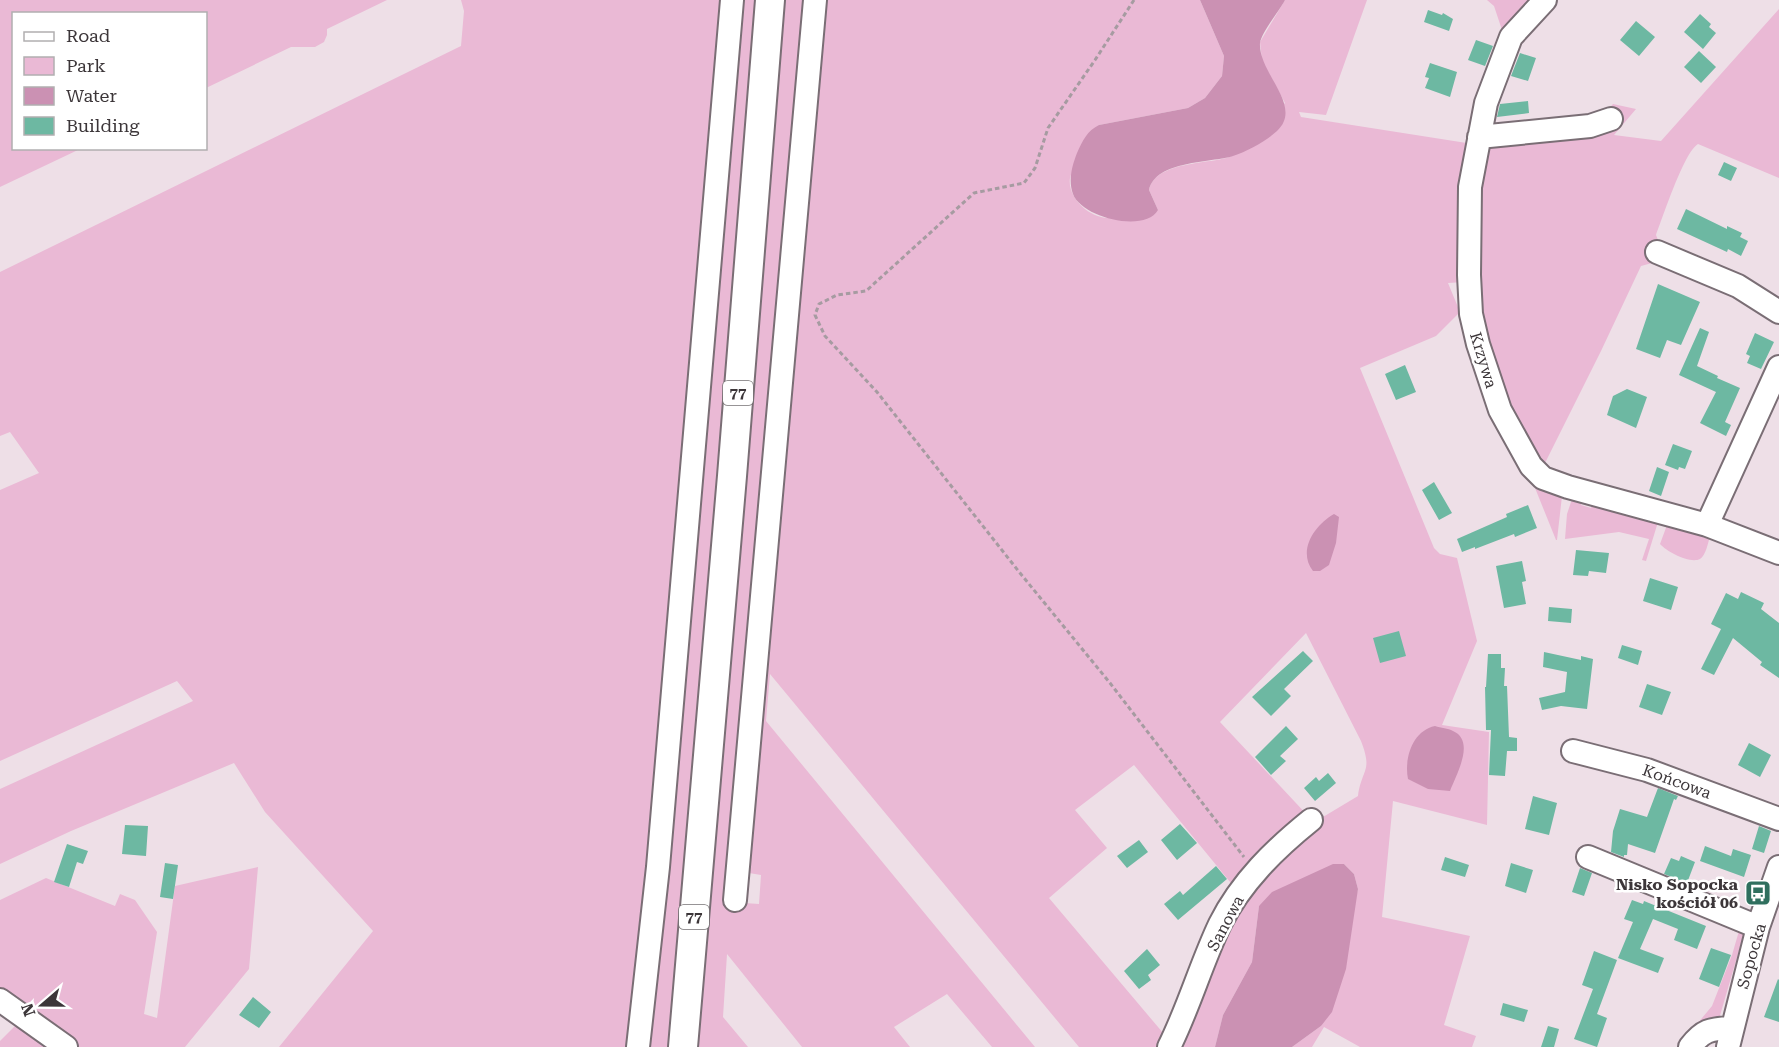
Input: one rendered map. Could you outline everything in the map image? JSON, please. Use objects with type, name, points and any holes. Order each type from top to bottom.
[{"type":"main road","name":"77","points":[[683,1047],[770,0]]},
{"type":"street","points":[[638,1047],[662,820],[732,0]]},
{"type":"street","points":[[735,900],[815,0]]},
{"type":"street","name":"Krzywa","points":[[1545,0],[1511,37],[1486,103],[1470,187],[1471,314],[1478,344],[1500,410],[1531,466],[1543,478],[1707,525],[1779,553]]},
{"type":"street","points":[[1479,137],[1590,126],[1611,119]]},
{"type":"street","points":[[1657,252],[1738,286],[1779,312]]},
{"type":"street","points":[[1707,525],[1779,367]]},
{"type":"street","name":"Końcowa","points":[[1573,751],[1647,770],[1779,819]]},
{"type":"street","name":"Sanowa","points":[[1168,1047],[1185,1014],[1221,923],[1255,872],[1311,820]]},
{"type":"street","points":[[1588,857],[1758,927]]},
{"type":"street","name":"Sopocka","points":[[1730,1038],[1758,927],[1779,867]]},
{"type":"street","points":[[0,1000],[66,1047]]},
{"type":"street","points":[[1690,1047],[1705,1032],[1714,1029],[1730,1038]]},
{"type":"path","points":[[1134,0],[1048,128],[1035,168],[1024,183],[974,193],[866,291],[837,295],[819,304],[815,315],[825,336],[877,392],[1110,683],[1255,872]]},
{"type":"green space","points":[[0,0],[387,0],[327,29],[324,42],[315,47],[291,47],[207,88],[207,12],[12,12],[12,150],[78,150],[0,187]]},
{"type":"green space","points":[[461,0],[728,0],[634,1047],[279,1047],[373,931],[265,812],[234,763],[71,831],[0,864],[0,789],[193,701],[177,681],[0,761],[0,490],[39,473],[10,432],[0,436],[0,272],[461,46],[464,11]]},
{"type":"green space","points":[[736,0],[760,0],[670,1047],[642,1047]]},
{"type":"green space","points":[[785,0],[811,0],[730,902],[759,904],[761,875],[749,873],[744,867],[819,0],[1200,0],[1224,56],[1222,76],[1205,98],[1188,108],[1099,125],[1070,178],[1072,192],[1081,205],[1101,217],[1114,218],[1158,210],[1149,190],[1154,180],[1162,173],[1185,165],[1232,156],[1285,103],[1262,61],[1260,42],[1285,0],[1367,0],[1326,115],[1299,112],[1301,117],[1473,144],[1464,282],[1448,283],[1460,312],[1436,336],[1360,368],[1434,548],[1440,554],[1457,558],[1477,641],[1442,725],[1489,732],[1487,825],[1393,801],[1382,917],[1470,936],[1444,1025],[1476,1036],[1472,1047],[1360,1047],[1324,1027],[1312,1047],[1292,1047],[1321,1026],[1358,889],[1354,874],[1344,864],[1259,906],[1252,962],[1223,1015],[1215,1047],[1173,1047],[1243,894],[1313,823],[1358,796],[1366,770],[1366,759],[1361,741],[1306,633],[1220,722],[1309,817],[1235,888],[1134,765],[1075,810],[1107,848],[1049,898],[1169,1040],[1166,1047],[1079,1047],[770,674],[766,721],[1035,1047],[992,1047],[947,994],[894,1027],[910,1047],[802,1047],[727,954],[723,1017],[748,1047],[696,1047]]},
{"type":"green space","points":[[1487,0],[1540,0],[1505,39],[1494,6]]},
{"type":"green space","points":[[1549,0],[1552,0],[1512,45],[1489,111],[1489,117],[1500,128],[1602,116],[1613,104],[1636,109],[1614,135],[1661,141],[1779,9],[1779,178],[1698,144],[1692,149],[1680,172],[1656,235],[1660,245],[1663,246],[1660,251],[1654,249],[1651,257],[1659,260],[1660,266],[1652,263],[1641,266],[1542,469],[1532,461],[1519,440],[1483,353],[1473,311],[1471,249],[1478,145],[1492,139],[1596,128],[1604,126],[1618,116],[1612,111],[1591,123],[1494,133],[1488,129],[1485,122],[1488,109],[1511,45]]},
{"type":"green space","points":[[1531,478],[1562,496],[1557,540],[1556,540]]},
{"type":"green space","points":[[1572,499],[1582,501],[1581,505],[1591,508],[1592,504],[1658,522],[1646,561],[1642,560],[1649,539],[1619,532],[1565,539],[1567,514]]},
{"type":"green space","points":[[1667,525],[1710,536],[1702,557],[1696,560],[1685,559],[1663,547],[1660,544]]},
{"type":"green space","points":[[258,867],[249,969],[185,1047],[76,1047],[0,995],[0,900],[46,878],[115,906],[120,894],[135,900],[157,932],[144,1014],[157,1018],[175,886]]},
{"type":"green space","points":[[1739,931],[1744,933],[1719,1019],[1684,1047],[1678,1047],[1712,1006]]},
{"type":"green space","points":[[20,1021],[59,1047],[0,1047],[0,1041]]},
{"type":"water","points":[[1200,0],[1285,0],[1260,43],[1261,54],[1283,100],[1284,121],[1268,138],[1239,154],[1185,164],[1162,173],[1154,180],[1149,190],[1158,210],[1151,217],[1140,221],[1128,221],[1100,216],[1079,203],[1072,189],[1072,168],[1088,133],[1099,125],[1188,108],[1205,98],[1222,76],[1224,56]]},
{"type":"water","points":[[1334,514],[1339,517],[1336,543],[1329,565],[1320,571],[1313,571],[1307,555],[1310,539],[1320,525]]},
{"type":"water","points":[[1435,726],[1453,731],[1460,736],[1463,742],[1464,750],[1460,768],[1450,791],[1428,789],[1408,779],[1407,763],[1411,747],[1421,734]]},
{"type":"water","points":[[1333,864],[1344,864],[1354,874],[1358,889],[1346,969],[1332,1012],[1321,1026],[1292,1047],[1215,1047],[1223,1015],[1252,962],[1259,906],[1272,892]]},
{"type":"building","points":[[1428,10],[1442,15],[1443,13],[1453,19],[1449,31],[1424,22]]},
{"type":"building","points":[[1700,14],[1711,24],[1709,27],[1716,33],[1703,49],[1684,32]]},
{"type":"building","points":[[1636,21],[1655,37],[1639,56],[1620,40]]},
{"type":"building","points":[[1476,40],[1493,46],[1485,66],[1468,60]]},
{"type":"building","points":[[1699,51],[1716,67],[1701,83],[1684,67]]},
{"type":"building","points":[[1520,53],[1536,58],[1528,81],[1511,76]]},
{"type":"building","points":[[1430,63],[1457,72],[1450,97],[1425,88],[1429,78],[1425,77]]},
{"type":"building","points":[[1528,101],[1529,113],[1497,117],[1500,104]]},
{"type":"building","points":[[1724,162],[1737,168],[1731,181],[1718,175]]},
{"type":"building","points":[[1686,209],[1727,229],[1727,226],[1742,233],[1740,237],[1748,241],[1741,256],[1677,229]]},
{"type":"building","points":[[1658,284],[1700,302],[1681,345],[1667,340],[1660,358],[1636,349]]},
{"type":"building","points":[[1700,328],[1709,332],[1697,366],[1740,388],[1725,422],[1731,425],[1726,436],[1700,423],[1716,392],[1679,375]]},
{"type":"building","points":[[1755,333],[1774,342],[1761,369],[1747,363],[1750,356],[1746,354]]},
{"type":"building","points":[[1405,365],[1416,392],[1396,400],[1385,374]]},
{"type":"building","points":[[1627,389],[1647,397],[1636,428],[1607,415],[1613,396]]},
{"type":"building","points":[[1673,444],[1692,451],[1685,469],[1679,467],[1678,470],[1665,465]]},
{"type":"building","points":[[1657,467],[1669,472],[1661,496],[1649,491]]},
{"type":"building","points":[[1434,482],[1452,513],[1439,520],[1422,490]]},
{"type":"building","points":[[1528,505],[1537,528],[1515,537],[1514,534],[1462,552],[1457,539]]},
{"type":"building","points":[[1576,550],[1609,553],[1606,573],[1589,571],[1588,576],[1573,575]]},
{"type":"building","points":[[1522,561],[1526,581],[1522,582],[1526,604],[1504,608],[1496,566]]},
{"type":"building","points":[[1650,578],[1678,587],[1671,610],[1643,601]]},
{"type":"building","points":[[1741,592],[1764,603],[1761,609],[1779,623],[1779,678],[1760,665],[1762,662],[1733,638],[1714,675],[1701,669],[1721,629],[1711,624],[1726,593],[1738,599]]},
{"type":"building","points":[[1549,607],[1572,609],[1571,623],[1548,621]]},
{"type":"building","points":[[1399,631],[1406,656],[1380,663],[1373,638]]},
{"type":"building","points":[[1622,645],[1642,651],[1638,665],[1618,658]]},
{"type":"building","points":[[1303,651],[1313,661],[1284,689],[1291,696],[1271,716],[1252,697]]},
{"type":"building","points":[[1544,652],[1581,660],[1581,656],[1593,659],[1587,709],[1561,706],[1542,710],[1539,698],[1565,692],[1567,672],[1543,667]]},
{"type":"building","points":[[1488,654],[1501,654],[1501,668],[1505,668],[1504,686],[1507,686],[1509,737],[1517,738],[1517,751],[1507,751],[1505,776],[1489,775],[1491,730],[1486,730],[1485,687]]},
{"type":"building","points":[[1647,684],[1671,692],[1662,715],[1639,707]]},
{"type":"building","points":[[1286,726],[1298,739],[1280,756],[1286,761],[1271,775],[1255,757]]},
{"type":"building","points":[[1749,743],[1771,755],[1760,777],[1738,765]]},
{"type":"building","points":[[1328,773],[1336,783],[1315,801],[1304,788],[1316,777],[1319,781]]},
{"type":"building","points":[[1658,788],[1678,796],[1676,800],[1674,799],[1655,853],[1628,844],[1627,855],[1624,857],[1611,852],[1613,831],[1620,809],[1647,817]]},
{"type":"building","points":[[1533,796],[1557,803],[1549,835],[1525,829]]},
{"type":"building","points":[[1180,824],[1197,843],[1177,860],[1161,840]]},
{"type":"building","points":[[125,825],[148,826],[146,856],[122,854]]},
{"type":"building","points":[[1759,826],[1771,831],[1764,853],[1752,849]]},
{"type":"building","points":[[1139,840],[1148,852],[1127,868],[1117,856]]},
{"type":"building","points":[[67,844],[88,851],[83,864],[77,862],[69,887],[54,882]]},
{"type":"building","points":[[1705,846],[1731,856],[1733,849],[1751,855],[1744,877],[1700,861]]},
{"type":"building","points":[[1681,856],[1695,862],[1687,883],[1664,874],[1671,858],[1679,861]]},
{"type":"building","points":[[1445,857],[1469,865],[1465,877],[1441,870]]},
{"type":"building","points":[[165,863],[178,865],[173,899],[160,897]]},
{"type":"building","points":[[1511,863],[1533,870],[1526,893],[1505,886]]},
{"type":"building","points":[[1216,866],[1227,879],[1178,920],[1164,904],[1180,891],[1183,895]]},
{"type":"building","points":[[1580,868],[1592,873],[1584,896],[1572,892]]},
{"type":"building","points":[[1632,900],[1643,904],[1644,901],[1706,926],[1697,949],[1674,940],[1678,929],[1653,919],[1640,949],[1664,958],[1658,973],[1618,958],[1633,922],[1624,919]]},
{"type":"building","points":[[1711,948],[1731,955],[1719,987],[1699,979]]},
{"type":"building","points":[[1147,949],[1160,965],[1148,975],[1151,980],[1139,989],[1124,971]]},
{"type":"building","points":[[1594,951],[1617,960],[1597,1014],[1607,1018],[1597,1047],[1574,1039],[1593,989],[1582,985]]},
{"type":"building","points":[[1779,980],[1779,1022],[1764,1017]]},
{"type":"building","points":[[253,997],[271,1012],[259,1028],[239,1015]]},
{"type":"building","points":[[1503,1003],[1528,1010],[1524,1022],[1500,1015]]},
{"type":"building","points":[[1548,1026],[1559,1029],[1554,1047],[1541,1047]]},
{"type":"place","name":"Nisko Sopocka kościół 06","points":[[1758,893]]}]
